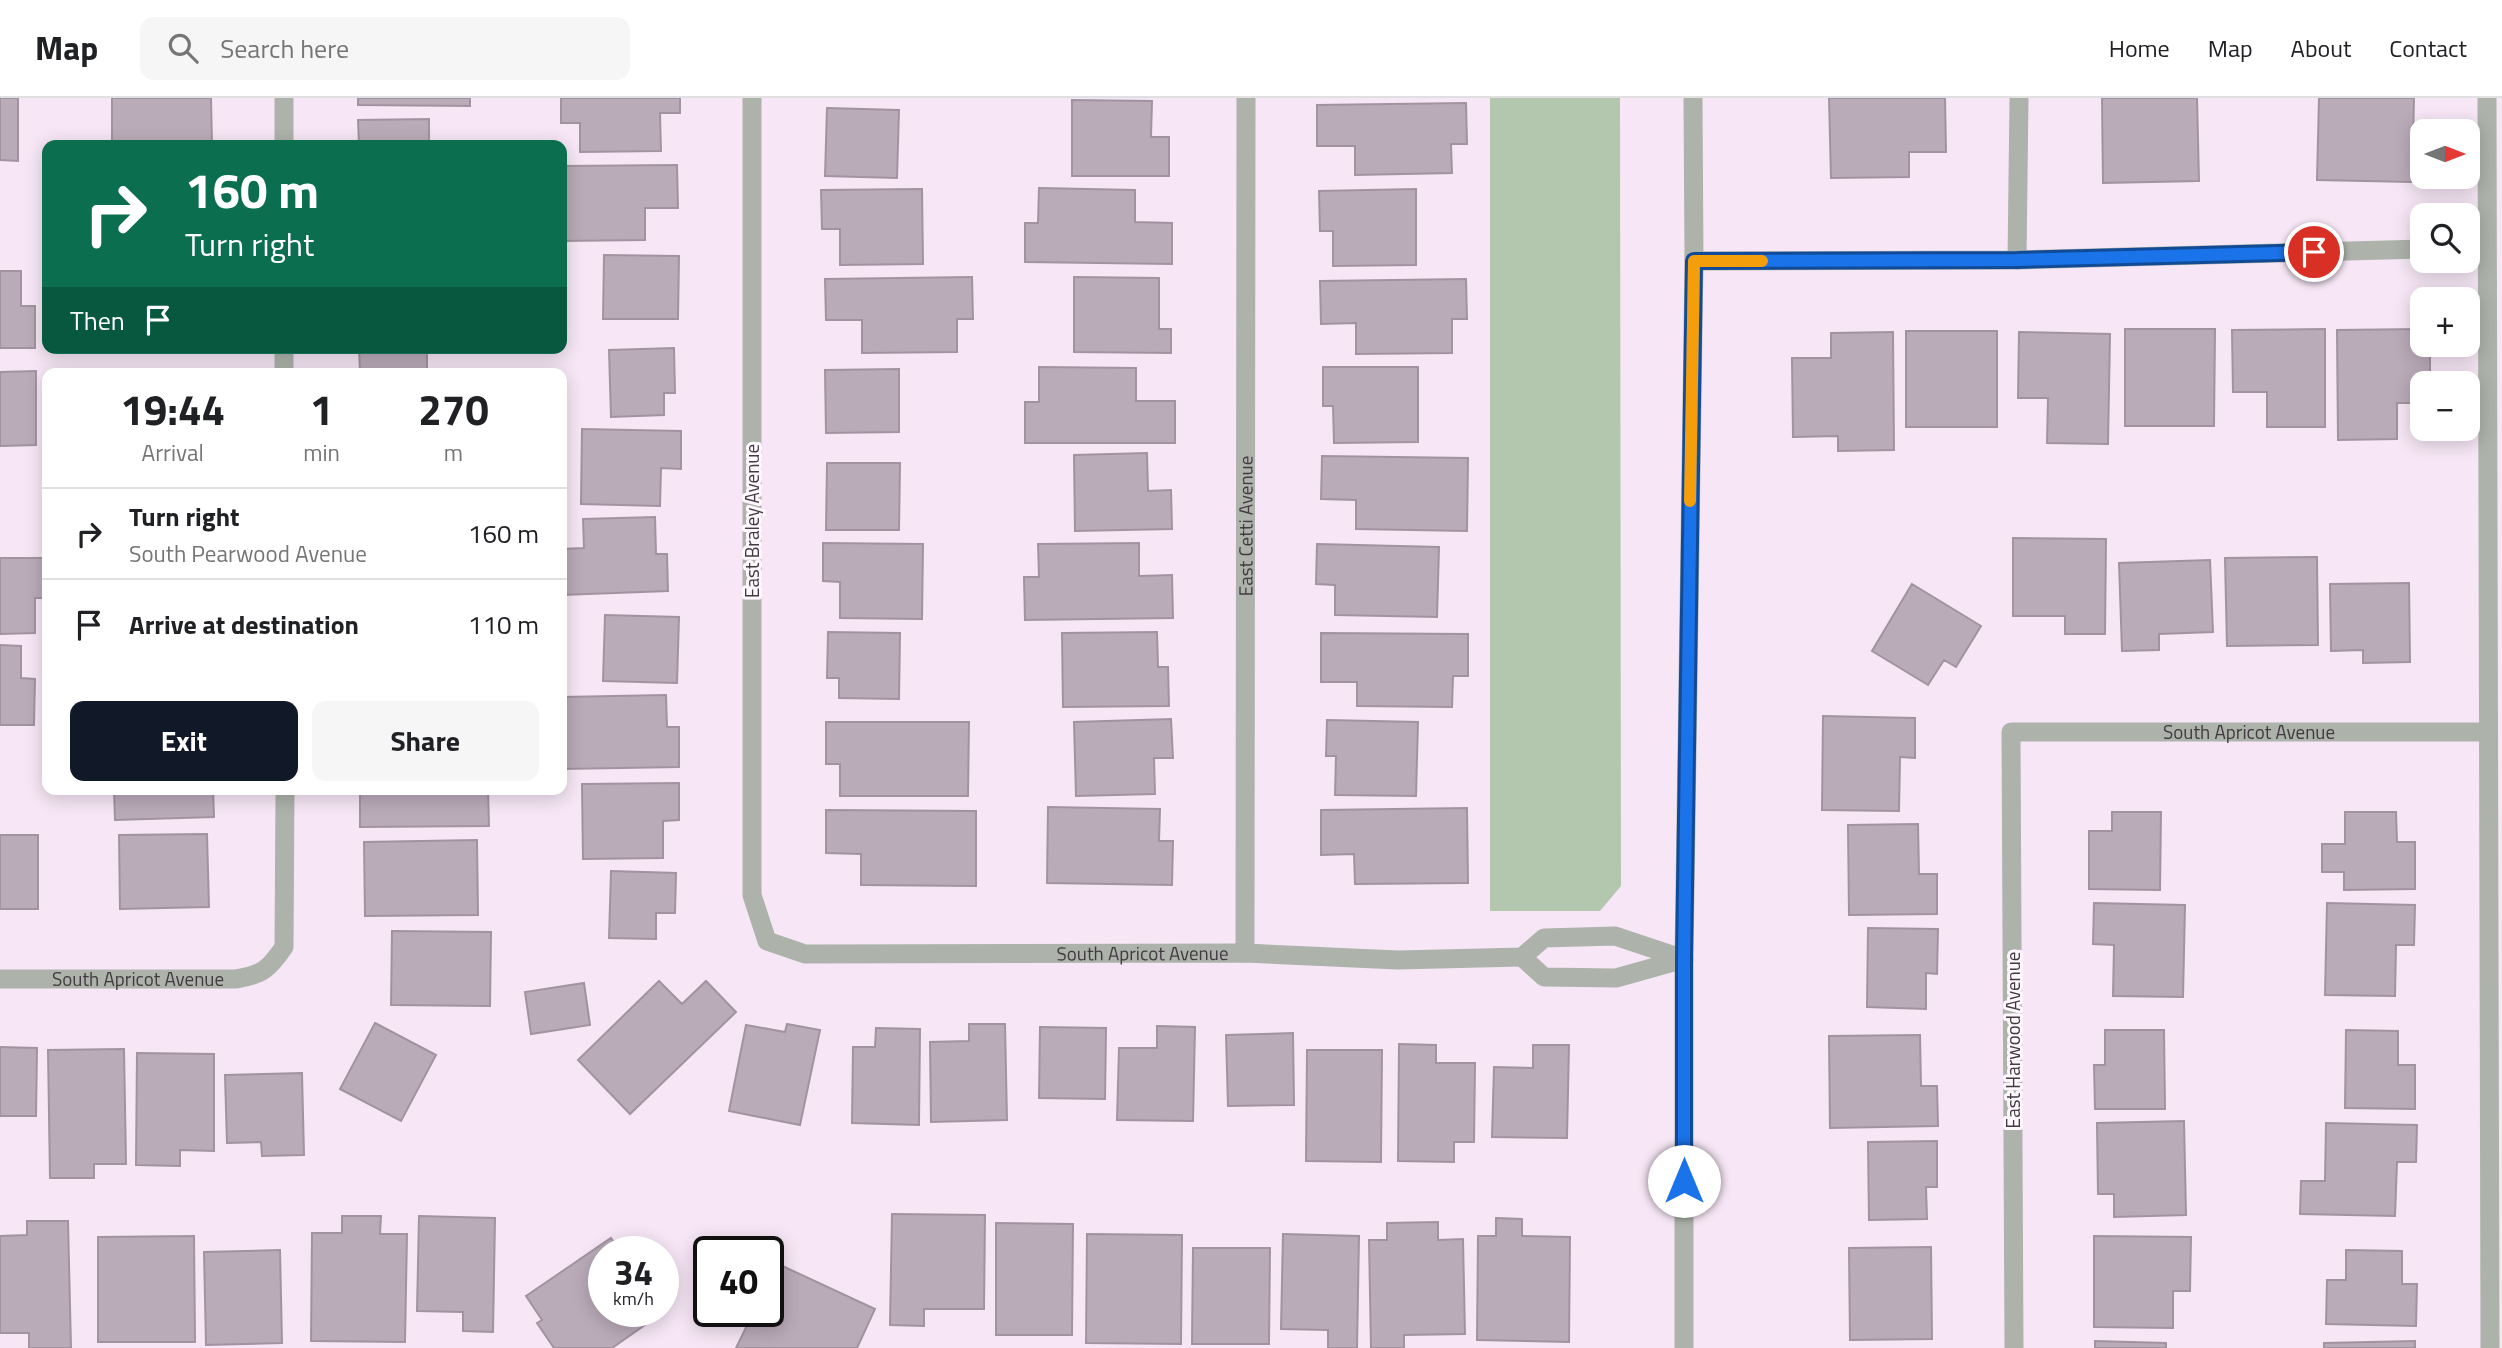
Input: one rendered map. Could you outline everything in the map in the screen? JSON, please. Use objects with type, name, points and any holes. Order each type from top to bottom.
[{"type":"street","points":[[284,98],[284,140]]},
{"type":"street","name":"East Braley Avenue","points":[[752,98],[752,895],[767,941]]},
{"type":"street","name":"East Cetti Avenue","points":[[1245,953],[1246,98]]},
{"type":"street","points":[[1684,1348],[1684,959],[1694,261],[1693,98]]},
{"type":"street","points":[[2017,260],[2018,98]]},
{"type":"street","points":[[2480,203],[2487,98]]},
{"type":"street","points":[[1694,261],[2017,260],[2410,249]]},
{"type":"street","points":[[2478,273],[2488,732],[2490,1348]]},
{"type":"street","name":"South Apricot Avenue","points":[[2011,732],[2488,732]]},
{"type":"street","name":"East Harwood Avenue","points":[[2011,732],[2014,1348]]},
{"type":"street","name":"South Apricot Avenue","points":[[0,979],[236,979],[256,976],[272,965],[284,947],[285,795]]},
{"type":"street","points":[[1615,936],[1684,959],[1616,978],[1544,977],[1522,957],[1544,938],[1615,936]]},
{"type":"street","name":"South Apricot Avenue","points":[[767,941],[805,954],[1245,953],[1398,960],[1522,957]]},
{"type":"green space","points":[[1490,98],[1620,98],[1621,886],[1600,911],[1490,911]]},
{"type":"building","points":[[0,98],[18,98],[18,161],[0,160]]},
{"type":"building","points":[[112,98],[211,98],[212,140],[112,140]]},
{"type":"building","points":[[358,98],[470,98],[470,106],[358,105]]},
{"type":"building","points":[[561,98],[680,98],[680,113],[660,113],[661,151],[580,152],[580,123],[561,123]]},
{"type":"building","points":[[1829,98],[1945,98],[1946,152],[1909,152],[1909,177],[1831,178]]},
{"type":"building","points":[[2102,98],[2197,98],[2199,181],[2103,183]]},
{"type":"building","points":[[2319,98],[2414,98],[2414,119],[2410,119],[2410,182],[2317,180]]},
{"type":"building","points":[[1072,100],[1152,101],[1151,137],[1169,137],[1169,176],[1072,176]]},
{"type":"building","points":[[1466,103],[1467,144],[1451,144],[1452,173],[1355,175],[1355,146],[1317,146],[1317,105]]},
{"type":"building","points":[[827,108],[899,110],[897,178],[825,176]]},
{"type":"building","points":[[429,119],[429,140],[359,140],[358,120]]},
{"type":"building","points":[[677,165],[678,208],[645,208],[645,240],[567,241],[567,166]]},
{"type":"building","points":[[1039,188],[1135,190],[1135,222],[1172,223],[1172,264],[1025,262],[1025,223],[1038,223]]},
{"type":"building","points":[[922,189],[923,264],[840,265],[840,229],[822,229],[821,190]]},
{"type":"building","points":[[1416,189],[1416,265],[1333,266],[1333,231],[1320,231],[1319,191]]},
{"type":"building","points":[[604,255],[679,256],[678,319],[603,319]]},
{"type":"building","points":[[0,271],[21,271],[21,306],[35,306],[35,348],[0,348]]},
{"type":"building","points":[[972,277],[973,319],[957,319],[957,352],[862,353],[862,320],[826,320],[825,279]]},
{"type":"building","points":[[1074,277],[1159,278],[1159,329],[1171,329],[1171,353],[1074,352]]},
{"type":"building","points":[[1466,279],[1467,319],[1452,319],[1452,353],[1356,354],[1356,323],[1321,324],[1320,281]]},
{"type":"building","points":[[2125,329],[2215,329],[2214,426],[2125,426]]},
{"type":"building","points":[[2325,329],[2325,427],[2267,427],[2267,392],[2233,392],[2232,330]]},
{"type":"building","points":[[2410,329],[2410,357],[2430,357],[2430,371],[2410,371],[2410,403],[2397,403],[2397,439],[2338,440],[2337,330]]},
{"type":"building","points":[[1906,331],[1997,331],[1997,427],[1906,427]]},
{"type":"building","points":[[1893,332],[1894,450],[1838,451],[1838,436],[1793,437],[1792,358],[1831,358],[1831,333]]},
{"type":"building","points":[[2019,332],[2110,334],[2108,444],[2047,443],[2048,398],[2018,398]]},
{"type":"building","points":[[674,348],[675,393],[664,393],[664,415],[611,417],[609,350]]},
{"type":"building","points":[[359,354],[427,354],[427,368],[360,368]]},
{"type":"building","points":[[1039,367],[1136,368],[1136,401],[1175,401],[1175,443],[1025,443],[1025,402],[1039,402]]},
{"type":"building","points":[[1323,367],[1418,367],[1418,442],[1334,443],[1333,406],[1323,406]]},
{"type":"building","points":[[899,369],[899,432],[826,433],[825,370]]},
{"type":"building","points":[[36,371],[36,445],[0,446],[0,372]]},
{"type":"building","points":[[582,429],[681,431],[681,469],[661,468],[660,506],[581,504]]},
{"type":"building","points":[[1147,453],[1148,491],[1171,490],[1172,529],[1075,531],[1074,455]]},
{"type":"building","points":[[1322,456],[1468,458],[1467,531],[1356,529],[1356,500],[1321,499]]},
{"type":"building","points":[[827,463],[900,463],[899,530],[826,530]]},
{"type":"building","points":[[655,517],[656,554],[667,554],[668,591],[567,595],[567,549],[584,548],[583,519]]},
{"type":"building","points":[[2013,538],[2106,539],[2105,634],[2065,634],[2065,616],[2013,616]]},
{"type":"building","points":[[823,543],[923,544],[922,619],[840,618],[840,582],[823,581]]},
{"type":"building","points":[[1139,543],[1139,576],[1172,575],[1173,618],[1025,620],[1024,577],[1039,577],[1038,544]]},
{"type":"building","points":[[1317,544],[1439,547],[1437,617],[1335,615],[1335,585],[1316,584]]},
{"type":"building","points":[[2317,557],[2318,645],[2227,646],[2225,558]]},
{"type":"building","points":[[0,558],[42,558],[42,598],[35,598],[35,633],[0,634]]},
{"type":"building","points":[[2210,560],[2213,632],[2159,634],[2159,650],[2122,651],[2119,563]]},
{"type":"building","points":[[2409,583],[2410,662],[2363,663],[2363,650],[2331,651],[2330,584]]},
{"type":"building","points":[[1912,584],[1981,626],[1956,667],[1944,660],[1928,685],[1872,651]]},
{"type":"building","points":[[605,615],[679,617],[677,683],[603,681]]},
{"type":"building","points":[[828,632],[900,633],[899,699],[839,698],[839,678],[827,678]]},
{"type":"building","points":[[1157,632],[1158,667],[1168,667],[1169,706],[1063,707],[1062,633]]},
{"type":"building","points":[[1321,633],[1468,634],[1468,676],[1453,676],[1452,707],[1357,706],[1357,682],[1321,682]]},
{"type":"building","points":[[0,645],[21,646],[21,678],[35,679],[34,725],[0,725]]},
{"type":"building","points":[[666,695],[667,727],[679,727],[679,767],[567,769],[567,697]]},
{"type":"building","points":[[1823,716],[1915,718],[1915,758],[1900,757],[1899,811],[1822,810]]},
{"type":"building","points":[[1171,719],[1173,758],[1154,758],[1155,794],[1076,796],[1074,722]]},
{"type":"building","points":[[1327,720],[1418,722],[1416,796],[1335,795],[1336,756],[1326,756]]},
{"type":"building","points":[[826,722],[969,722],[968,796],[840,796],[840,764],[826,764]]},
{"type":"building","points":[[679,783],[679,820],[663,821],[663,858],[583,859],[582,784]]},
{"type":"building","points":[[114,795],[213,795],[214,817],[115,820]]},
{"type":"building","points":[[360,795],[488,795],[489,826],[360,827]]},
{"type":"building","points":[[1048,807],[1160,809],[1159,841],[1173,841],[1172,885],[1047,883]]},
{"type":"building","points":[[1467,808],[1468,883],[1355,884],[1354,854],[1321,855],[1321,810]]},
{"type":"building","points":[[826,810],[976,811],[976,886],[861,885],[861,854],[826,853]]},
{"type":"building","points":[[2112,812],[2161,812],[2160,890],[2089,889],[2089,831],[2112,831]]},
{"type":"building","points":[[2345,812],[2396,812],[2397,842],[2415,842],[2415,889],[2344,890],[2344,872],[2322,872],[2322,844],[2345,844]]},
{"type":"building","points":[[1918,824],[1919,874],[1937,874],[1937,914],[1849,915],[1848,825]]},
{"type":"building","points":[[207,834],[209,907],[120,909],[119,835]]},
{"type":"building","points":[[0,835],[38,835],[38,909],[0,909]]},
{"type":"building","points":[[477,840],[478,915],[365,916],[364,842]]},
{"type":"building","points":[[611,871],[676,873],[675,913],[656,913],[656,939],[609,938]]},
{"type":"building","points":[[2094,903],[2185,905],[2183,997],[2113,996],[2114,945],[2093,944]]},
{"type":"building","points":[[2327,903],[2415,905],[2414,945],[2396,945],[2395,996],[2325,995]]},
{"type":"building","points":[[1868,928],[1938,929],[1937,974],[1926,973],[1926,1009],[1867,1007]]},
{"type":"building","points":[[392,931],[491,932],[490,1006],[391,1005]]},
{"type":"building","points":[[659,981],[682,1004],[706,981],[736,1012],[630,1114],[578,1060]]},
{"type":"building","points":[[584,983],[590,1025],[531,1034],[525,992]]},
{"type":"building","points":[[375,1023],[436,1055],[401,1121],[340,1089]]},
{"type":"building","points":[[787,1024],[820,1030],[800,1125],[729,1111],[746,1025],[785,1032]]},
{"type":"building","points":[[969,1024],[1005,1024],[1007,1120],[931,1122],[930,1042],[969,1041]]},
{"type":"building","points":[[1157,1026],[1195,1027],[1193,1121],[1117,1120],[1119,1048],[1157,1048]]},
{"type":"building","points":[[1040,1027],[1106,1028],[1105,1099],[1039,1098]]},
{"type":"building","points":[[876,1028],[920,1029],[919,1125],[852,1123],[853,1047],[875,1047]]},
{"type":"building","points":[[2105,1030],[2164,1030],[2165,1109],[2095,1109],[2094,1065],[2105,1065]]},
{"type":"building","points":[[2346,1030],[2398,1031],[2398,1065],[2415,1065],[2415,1109],[2345,1108]]},
{"type":"building","points":[[1293,1033],[1294,1105],[1228,1106],[1226,1035]]},
{"type":"building","points":[[1920,1035],[1921,1086],[1937,1086],[1938,1126],[1830,1128],[1829,1036]]},
{"type":"building","points":[[1399,1044],[1436,1045],[1436,1063],[1475,1063],[1474,1142],[1454,1142],[1454,1162],[1398,1161]]},
{"type":"building","points":[[1533,1045],[1569,1045],[1567,1138],[1492,1137],[1494,1067],[1533,1068]]},
{"type":"building","points":[[0,1047],[37,1048],[36,1116],[0,1116]]},
{"type":"building","points":[[124,1049],[126,1164],[94,1164],[94,1178],[50,1178],[48,1050]]},
{"type":"building","points":[[1307,1050],[1382,1050],[1381,1162],[1306,1161]]},
{"type":"building","points":[[137,1053],[214,1054],[214,1151],[180,1150],[180,1166],[136,1165]]},
{"type":"building","points":[[302,1073],[304,1155],[262,1156],[261,1142],[227,1143],[225,1075]]},
{"type":"building","points":[[2184,1121],[2186,1215],[2114,1217],[2114,1194],[2098,1194],[2097,1123]]},
{"type":"building","points":[[2326,1123],[2417,1125],[2416,1162],[2397,1162],[2395,1216],[2300,1214],[2301,1181],[2325,1181]]},
{"type":"building","points":[[1937,1141],[1937,1187],[1926,1187],[1927,1219],[1869,1220],[1868,1142]]},
{"type":"building","points":[[892,1214],[985,1215],[984,1309],[924,1309],[924,1326],[890,1325]]},
{"type":"building","points":[[342,1216],[381,1216],[380,1234],[407,1234],[405,1342],[311,1341],[312,1233],[342,1233]]},
{"type":"building","points":[[419,1216],[495,1218],[493,1332],[463,1331],[463,1312],[417,1311]]},
{"type":"building","points":[[1496,1218],[1522,1219],[1522,1236],[1570,1237],[1569,1342],[1477,1340],[1478,1236],[1496,1236]]},
{"type":"building","points":[[27,1221],[68,1221],[71,1348],[29,1348],[29,1333],[0,1333],[0,1236],[27,1235]]},
{"type":"building","points":[[1438,1222],[1438,1240],[1463,1239],[1465,1334],[1404,1335],[1404,1348],[1371,1348],[1369,1240],[1387,1240],[1387,1223]]},
{"type":"building","points":[[996,1223],[1073,1224],[1072,1335],[996,1335]]},
{"type":"building","points":[[1087,1234],[1182,1235],[1181,1344],[1086,1343]]},
{"type":"building","points":[[1283,1234],[1359,1236],[1357,1348],[1328,1348],[1328,1330],[1281,1329]]},
{"type":"building","points":[[194,1236],[195,1342],[98,1342],[98,1237]]},
{"type":"building","points":[[2094,1236],[2191,1237],[2190,1291],[2173,1291],[2173,1328],[2094,1327]]},
{"type":"building","points":[[1931,1247],[1932,1339],[1850,1340],[1849,1248]]},
{"type":"building","points":[[1193,1248],[1270,1248],[1269,1344],[1192,1344]]},
{"type":"building","points":[[280,1250],[282,1343],[206,1345],[204,1252]]},
{"type":"building","points":[[2346,1250],[2402,1251],[2402,1284],[2417,1284],[2416,1326],[2326,1324],[2327,1280],[2346,1280]]},
{"type":"building","points":[[588,1254],[588,1327],[642,1327],[612,1348],[554,1348],[537,1323],[542,1320],[526,1296]]},
{"type":"building","points":[[784,1267],[875,1309],[857,1348],[736,1348],[746,1327],[784,1327]]},
{"type":"building","points":[[2095,1341],[2166,1343],[2166,1348],[2095,1348]]},
{"type":"building","points":[[2415,1341],[2415,1348],[2324,1348],[2324,1343]]},
{"type":"slow traffic","points":[[1690,501],[1694,261],[1762,261]]},
{"type":"route","points":[[1684,1181],[1684,959],[1694,261],[2017,260],[2314,252]]}]
